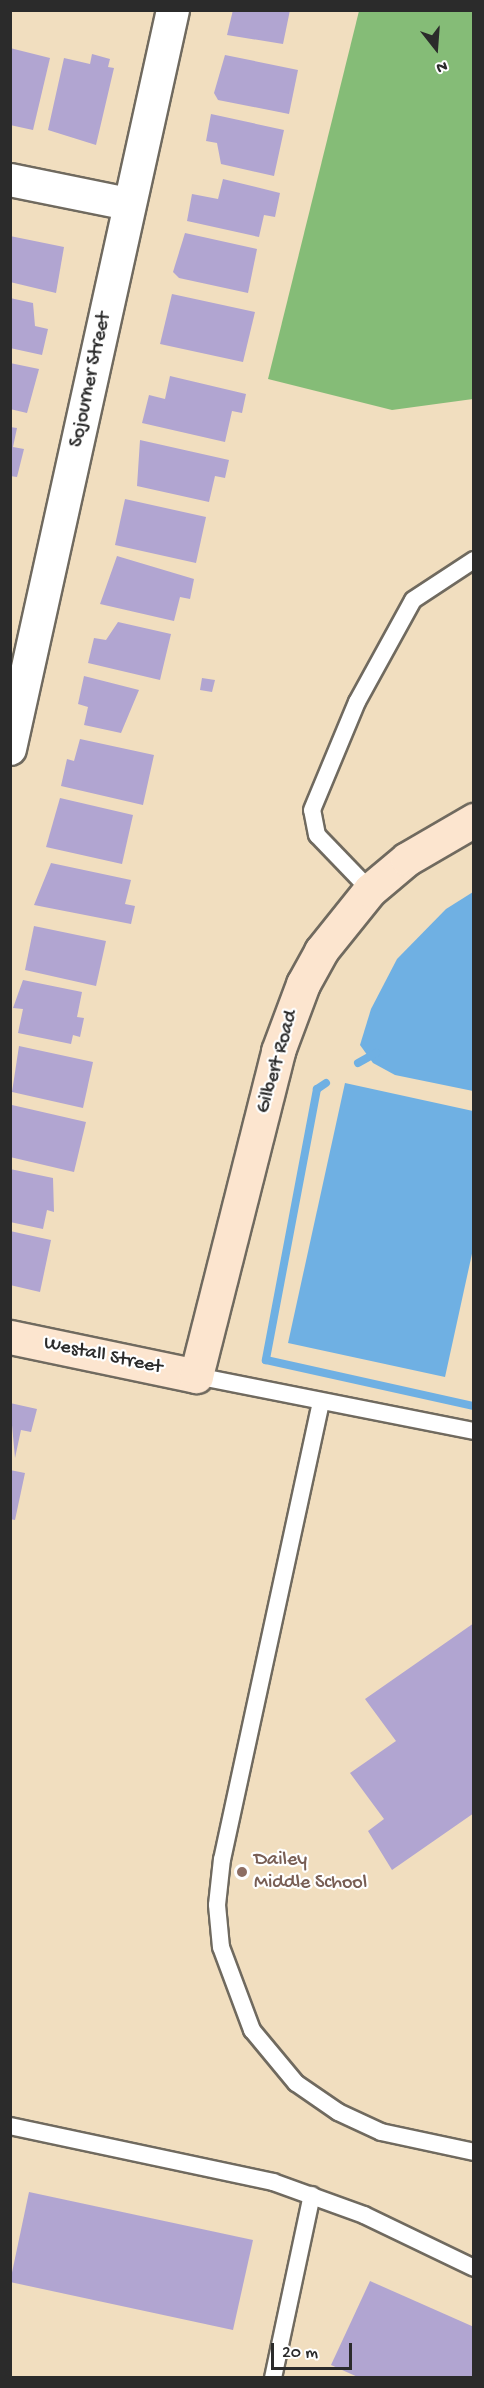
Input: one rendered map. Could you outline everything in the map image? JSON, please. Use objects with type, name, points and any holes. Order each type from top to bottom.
[{"type":"street","name":"Sojourner Street","points":[[10,749],[128,204],[173,10]]},
{"type":"street","points":[[10,180],[128,204]]},
{"type":"street","name":"Gilbert Road","points":[[196,1376],[288,1018],[321,951],[370,890],[407,859],[474,820]]},
{"type":"street","name":"Westall Street","points":[[10,1337],[196,1376]]},
{"type":"lane","points":[[370,890],[317,835],[312,810],[357,702],[413,600],[474,560]]},
{"type":"lane","points":[[196,1376],[474,1431]]},
{"type":"lane","points":[[321,1402],[222,1859],[217,1905],[221,1947],[252,2030],[296,2083],[338,2112],[381,2132],[474,2152]]},
{"type":"lane","points":[[10,2126],[312,2195],[474,2268]]},
{"type":"lane","points":[[273,2378],[312,2195]]},
{"type":"green space","points":[[359,11],[473,11],[473,399],[392,410],[268,379]]},
{"type":"water","points":[[473,892],[473,1091],[395,1075],[373,1063],[360,1045],[371,1009],[397,959],[446,909]]},
{"type":"water","points":[[345,1083],[473,1111],[473,1249],[445,1377],[288,1343]]},
{"type":"building","points":[[233,10],[290,10],[283,44],[227,35]]},
{"type":"building","points":[[10,48],[50,58],[33,130],[10,125]]},
{"type":"building","points":[[92,54],[110,59],[108,67],[114,68],[96,145],[48,130],[64,58],[90,64]]},
{"type":"building","points":[[225,55],[298,70],[289,114],[218,100],[214,93]]},
{"type":"building","points":[[211,114],[284,130],[274,176],[221,164],[217,143],[206,141]]},
{"type":"building","points":[[223,179],[280,193],[275,217],[264,215],[259,237],[187,221],[192,194],[218,199]]},
{"type":"building","points":[[185,233],[257,249],[248,293],[179,278],[173,272]]},
{"type":"building","points":[[10,236],[64,247],[56,293],[10,282]]},
{"type":"building","points":[[172,294],[255,312],[243,362],[160,344]]},
{"type":"building","points":[[10,298],[33,303],[35,326],[48,329],[42,355],[10,348]]},
{"type":"building","points":[[10,363],[39,369],[27,413],[10,409]]},
{"type":"building","points":[[170,376],[246,394],[242,413],[232,411],[225,442],[142,423],[149,395],[165,399]]},
{"type":"building","points":[[10,427],[17,428],[13,447],[24,449],[17,477],[10,476]]},
{"type":"building","points":[[140,440],[229,460],[225,478],[215,476],[209,502],[137,486]]},
{"type":"building","points":[[125,499],[206,517],[196,563],[115,545]]},
{"type":"building","points":[[117,556],[194,579],[190,599],[180,597],[174,621],[100,604]]},
{"type":"building","points":[[118,622],[171,634],[160,680],[88,663],[94,638],[106,640]]},
{"type":"building","points":[[84,676],[139,690],[121,733],[84,725],[88,707],[78,704]]},
{"type":"building","points":[[202,678],[215,680],[212,692],[200,690]]},
{"type":"building","points":[[80,739],[154,755],[143,805],[61,786],[67,759],[74,761]]},
{"type":"building","points":[[60,798],[133,815],[122,864],[46,847]]},
{"type":"building","points":[[51,863],[131,880],[125,904],[135,906],[131,924],[34,905]]},
{"type":"building","points":[[34,926],[106,941],[96,986],[25,970]]},
{"type":"building","points":[[23,980],[82,992],[77,1017],[84,1018],[80,1037],[73,1035],[71,1044],[18,1033],[23,1009],[13,1008]]},
{"type":"building","points":[[19,1046],[93,1062],[83,1108],[12,1092]]},
{"type":"building","points":[[12,1105],[86,1122],[74,1172],[10,1157]]},
{"type":"building","points":[[10,1169],[53,1178],[54,1212],[47,1210],[43,1229],[10,1222]]},
{"type":"building","points":[[10,1231],[51,1240],[40,1292],[10,1285]]},
{"type":"building","points":[[10,1403],[37,1409],[31,1432],[21,1430],[15,1458]]},
{"type":"building","points":[[10,1470],[25,1473],[15,1520],[10,1519]]},
{"type":"building","points":[[474,1623],[474,1813],[392,1870],[368,1831],[384,1819],[350,1773],[396,1741],[365,1699]]},
{"type":"building","points":[[29,2192],[253,2240],[233,2330],[10,2282]]},
{"type":"building","points":[[370,2281],[474,2327],[474,2378],[360,2378],[331,2365]]},
{"type":"waterway","points":[[358,1063],[376,1053]]},
{"type":"waterway","points":[[326,1083],[317,1089],[266,1360],[474,1406]]},
{"type":"place","name":"Dailey Middle School","points":[[242,1872]]}]
